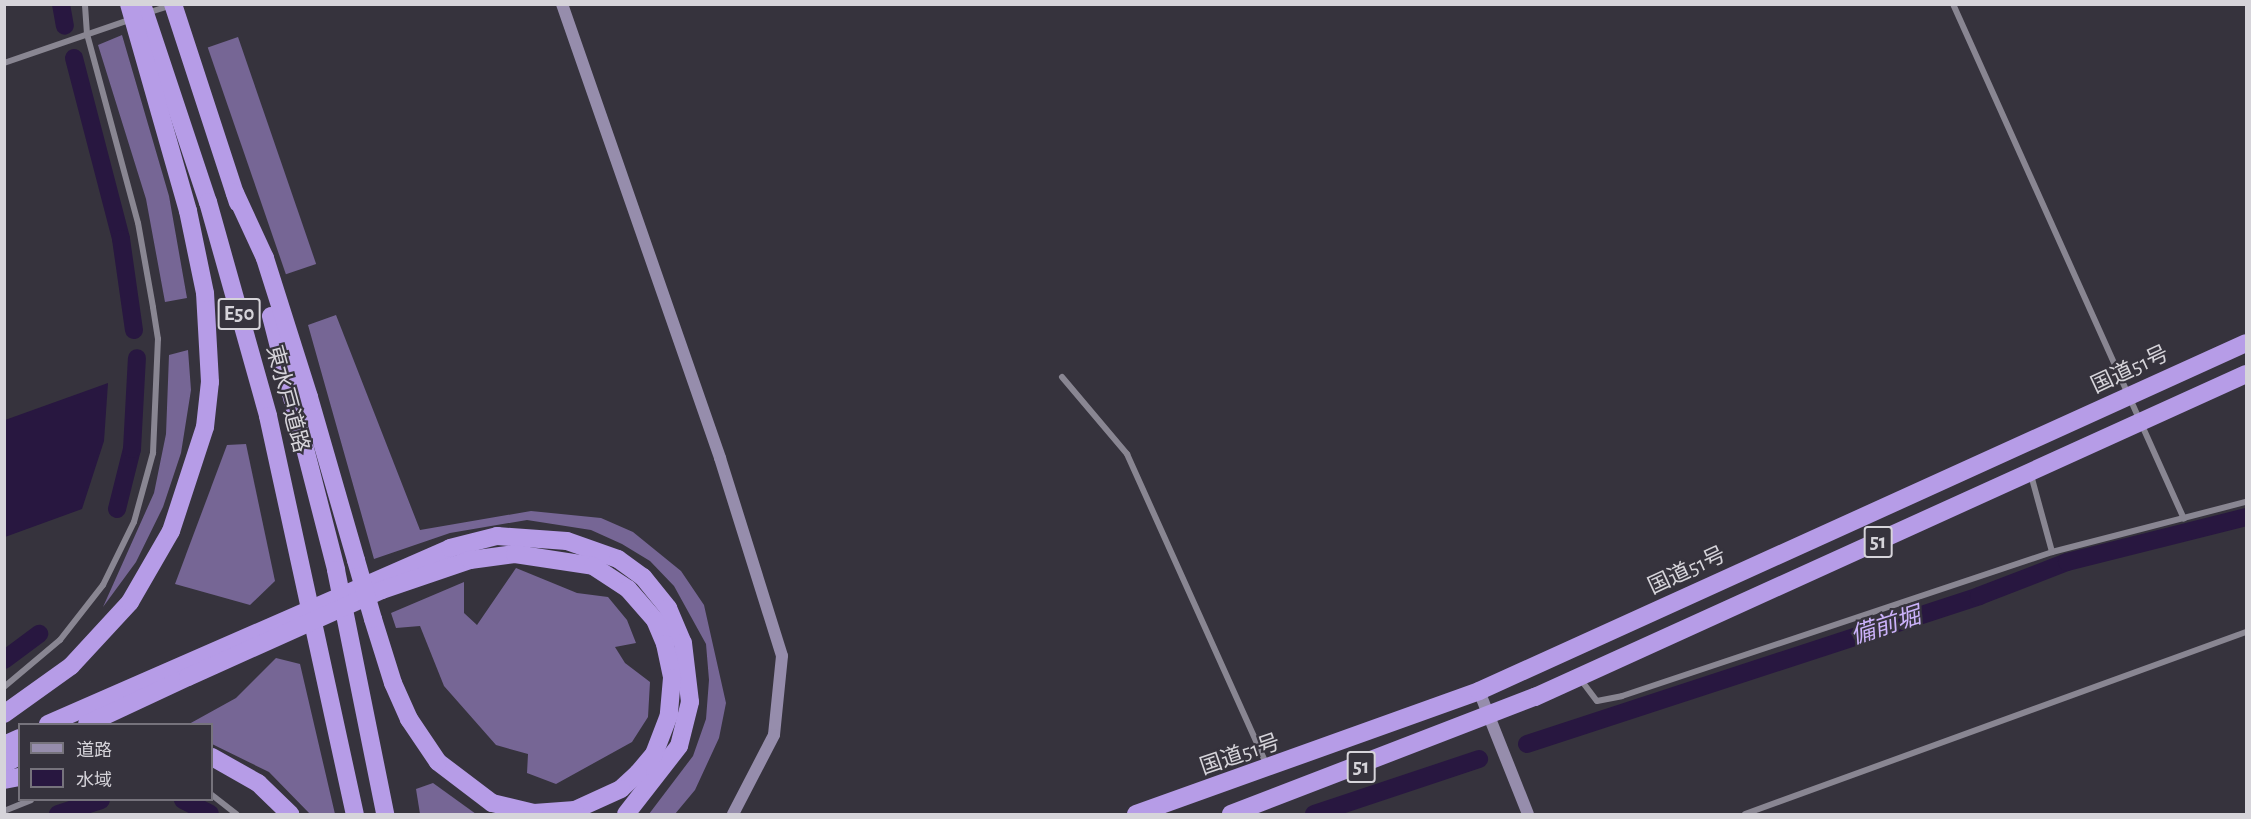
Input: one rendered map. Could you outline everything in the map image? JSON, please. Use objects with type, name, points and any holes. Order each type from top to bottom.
[{"type":"highway","points":[[4,714],[71,666],[130,602],[171,531],[205,428],[210,382],[205,293],[188,211],[149,50],[129,4]]},
{"type":"highway","name":"東水戸道路","points":[[142,4],[149,50],[208,202],[308,583],[355,814]]},
{"type":"highway","name":"東水戸道路","points":[[173,4],[235,193],[336,570],[384,814]]},
{"type":"highway","points":[[89,723],[367,597],[382,590],[470,560],[515,554],[593,566],[628,589],[655,620],[672,678],[662,738],[638,773],[599,802],[553,813],[492,803],[455,778],[422,741],[393,683],[373,619],[367,597],[356,560],[265,258],[235,193]]},
{"type":"highway","name":"国道51号","points":[[1136,814],[1269,771],[1479,691],[2247,343]]},
{"type":"highway","name":"51","points":[[1231,814],[1490,716],[2247,374]]},
{"type":"highway","points":[[50,723],[450,548],[497,536],[567,541],[618,559],[643,577],[668,609],[684,643],[690,702],[679,746],[626,814]]},
{"type":"highway","points":[[4,745],[18,739]]},
{"type":"highway","points":[[4,764],[18,757]]},
{"type":"highway","points":[[213,758],[258,783],[290,814]]},
{"type":"street","points":[[4,687],[60,640],[103,585],[134,522],[153,453],[158,339],[138,223],[87,34],[85,4]]},
{"type":"street","points":[[4,63],[173,4]]},
{"type":"street","points":[[562,4],[720,458],[782,656],[774,735],[733,814]]},
{"type":"street","points":[[1953,4],[2143,422],[2184,519]]},
{"type":"street","points":[[1062,377],[1127,454],[1269,771]]},
{"type":"street","points":[[2030,473],[2052,552]]},
{"type":"street","points":[[1580,677],[1597,701],[1622,696],[2052,552],[2247,502]]},
{"type":"street","points":[[1745,814],[2247,632]]},
{"type":"street","points":[[1479,691],[1528,814]]},
{"type":"street","points":[[213,796],[236,814]]},
{"type":"street","points":[[4,811],[29,801]]},
{"type":"shaded area","points":[[122,35],[169,196],[187,298],[165,302],[146,199],[98,45]]},
{"type":"shaded area","points":[[238,37],[316,264],[286,274],[208,47]]},
{"type":"shaded area","points":[[336,315],[420,530],[531,511],[601,518],[633,532],[681,571],[704,605],[726,703],[719,738],[695,790],[675,814],[649,814],[693,756],[706,719],[709,680],[706,644],[674,586],[650,561],[622,544],[591,530],[527,520],[450,533],[374,559],[308,325]]},
{"type":"shaded area","points":[[188,350],[191,390],[181,453],[163,507],[136,562],[103,607],[154,493],[166,434],[169,355]]},
{"type":"shaded area","points":[[246,444],[275,581],[250,605],[175,584],[227,445]]},
{"type":"shaded area","points":[[516,568],[577,593],[608,597],[627,620],[636,643],[615,647],[625,663],[650,682],[648,717],[632,742],[556,784],[527,773],[528,754],[496,745],[444,686],[420,626],[396,628],[391,613],[464,582],[464,613],[477,625]]},
{"type":"shaded area","points":[[276,658],[300,664],[335,814],[310,814],[269,772],[213,744],[213,723],[191,723],[236,698]]},
{"type":"shaded area","points":[[433,783],[476,814],[420,814],[416,789]]},
{"type":"water","points":[[108,383],[104,441],[82,509],[5,537],[5,420]]},
{"type":"waterway","points":[[61,4],[65,26]]},
{"type":"waterway","points":[[74,58],[121,239],[134,330]]},
{"type":"waterway","points":[[117,509],[132,449],[137,358]]},
{"type":"waterway","name":"備前堀","points":[[1527,744],[1979,596],[2067,562],[2246,517]]},
{"type":"waterway","points":[[4,660],[39,634]]},
{"type":"waterway","name":"備前堀","points":[[1314,814],[1479,759]]},
{"type":"waterway","points":[[58,814],[98,801]]},
{"type":"waterway","points":[[185,801],[210,814]]}]
